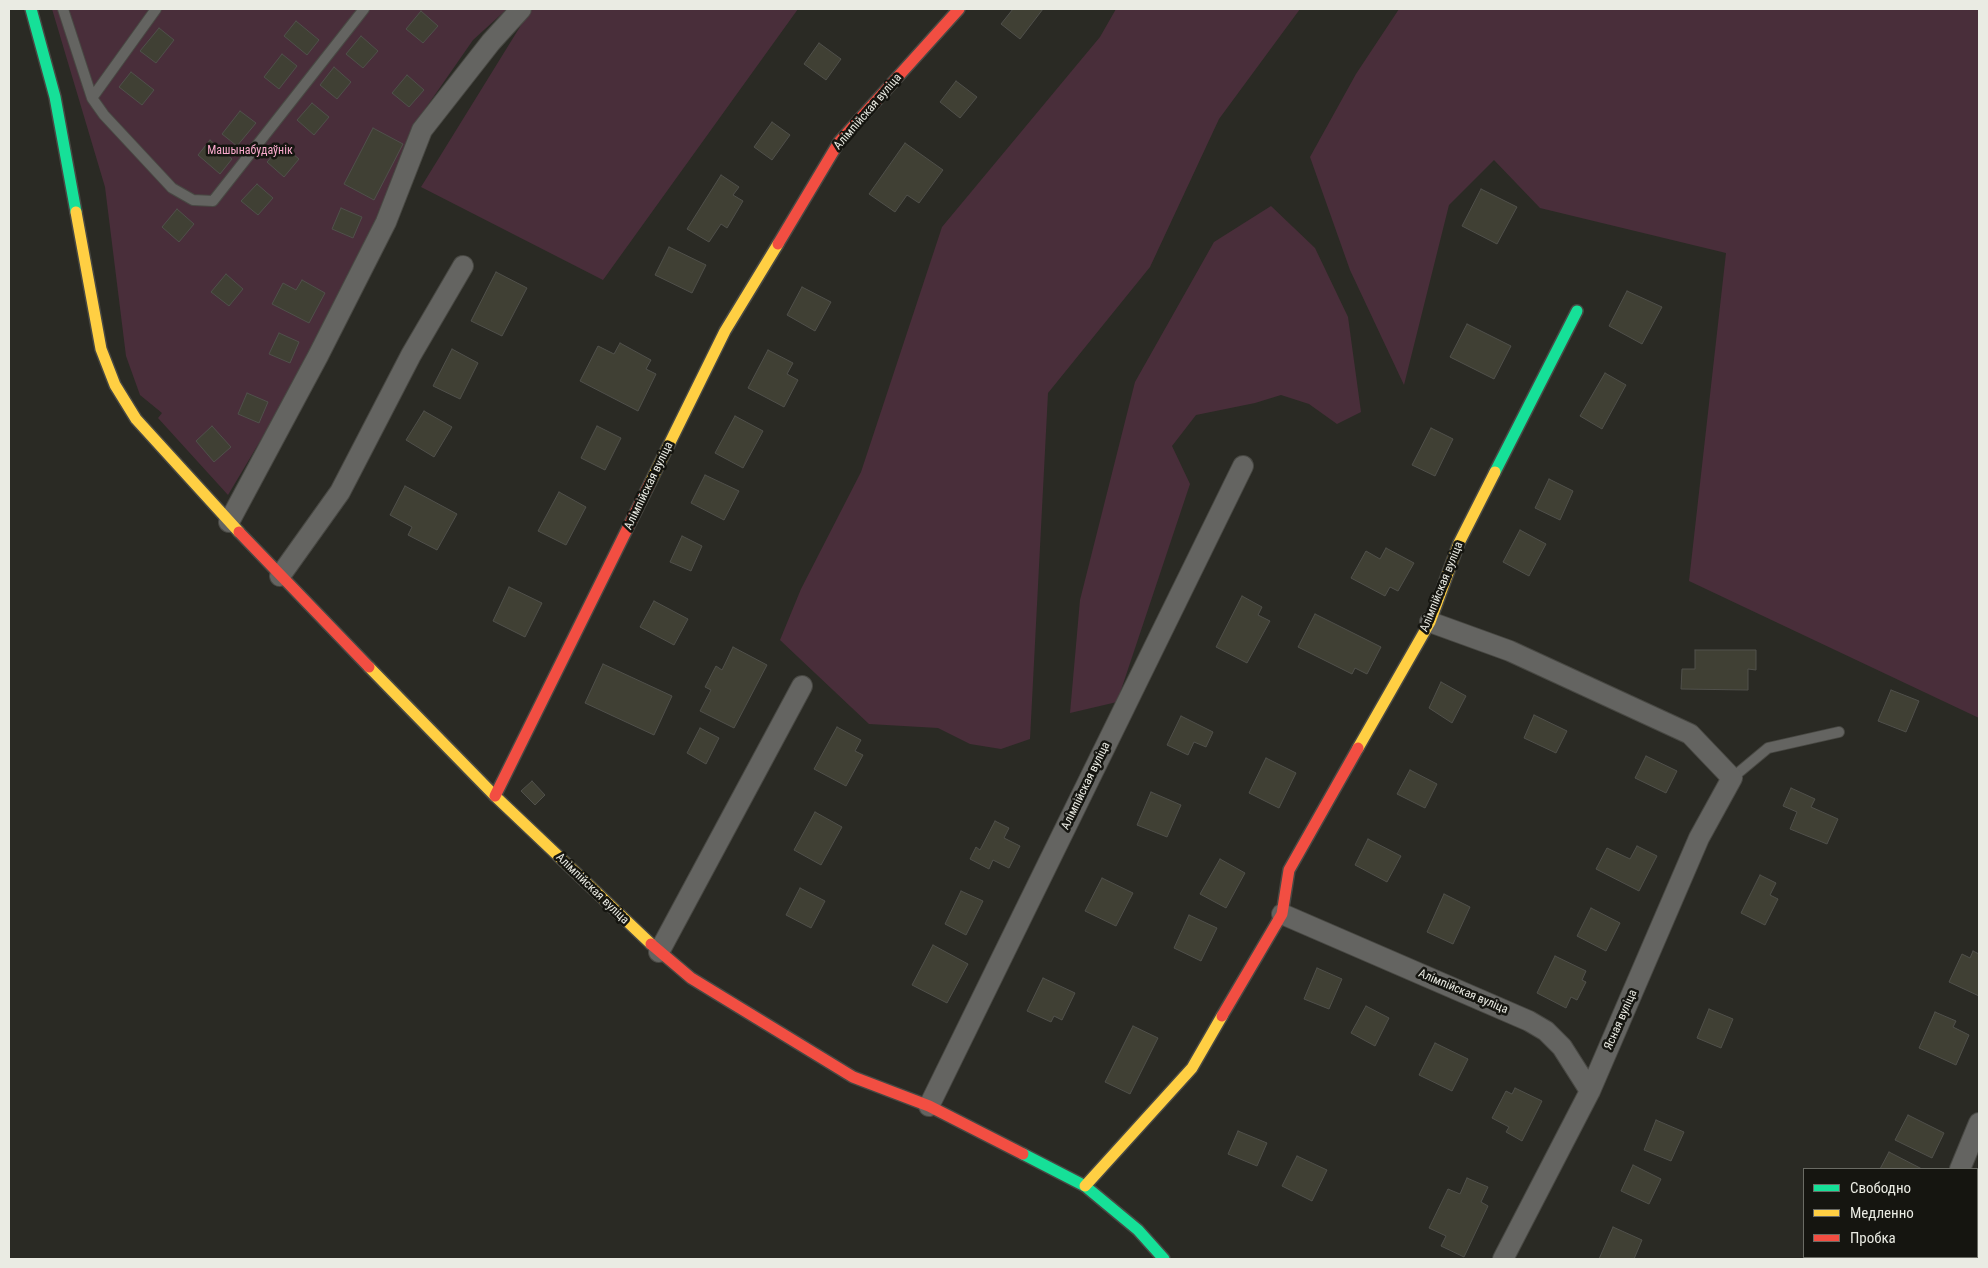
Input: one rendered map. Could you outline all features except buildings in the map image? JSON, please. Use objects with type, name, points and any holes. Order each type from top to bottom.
[{"type":"street","points":[[31,9],[55,97],[101,349],[115,385],[136,419],[229,522],[495,796]]},
{"type":"street","points":[[229,522],[318,356],[386,222],[422,130],[491,42],[521,9]]},
{"type":"street","name":"Алімпійская вуліца","points":[[959,9],[839,142],[725,331],[495,796],[659,952],[691,978],[853,1077],[928,1106],[1085,1186],[1192,1068],[1282,914],[1289,870],[1430,622],[1459,543],[1577,311]]},
{"type":"street","points":[[280,576],[340,492],[411,355],[463,266]]},
{"type":"street","name":"Алімпійская вуліца","points":[[928,1106],[1243,466]]},
{"type":"street","points":[[1430,622],[1510,651],[1690,734],[1732,778]]},
{"type":"street","points":[[659,952],[802,686]]},
{"type":"street","name":"Ясная вуліца","points":[[1503,1259],[1590,1092],[1700,838],[1732,778]]},
{"type":"street","name":"Алімпійская вуліца","points":[[1282,914],[1546,1030],[1562,1047],[1590,1092]]},
{"type":"street","points":[[1960,1168],[1979,1123]]},
{"type":"street","points":[[1085,1186],[1138,1230],[1164,1259]]},
{"type":"lane","points":[[63,9],[92,98],[104,115],[172,188],[194,200],[213,201],[364,9]]},
{"type":"lane","points":[[92,98],[156,9]]},
{"type":"lane","points":[[1732,778],[1768,748],[1839,732]]},
{"type":"green space","name":"Машынабудаўнік","points":[[52,9],[507,9],[473,40],[416,122],[379,213],[343,291],[284,401],[228,495],[158,418],[162,413],[140,395],[126,356],[105,187]]},
{"type":"green space","points":[[531,9],[798,9],[603,280],[421,187]]},
{"type":"green space","points":[[1116,9],[1300,9],[1219,119],[1150,267],[1048,393],[1030,739],[1001,749],[970,744],[938,728],[869,724],[780,640],[801,589],[861,472],[942,227],[1100,37]]},
{"type":"green space","points":[[1399,9],[1979,9],[1979,718],[1689,581],[1726,253],[1540,208],[1494,160],[1449,205],[1404,385],[1350,270],[1310,157],[1356,74]]},
{"type":"green space","points":[[1271,206],[1315,248],[1348,317],[1361,412],[1337,424],[1309,404],[1281,395],[1255,403],[1196,415],[1172,446],[1190,484],[1117,702],[1070,713],[1080,600],[1135,382],[1214,242]]},
{"type":"traffic: fast","points":[[31,9],[55,97],[76,212]]},
{"type":"traffic: fast","points":[[1495,472],[1577,311]]},
{"type":"traffic: fast","points":[[1023,1154],[1085,1186],[1138,1230],[1164,1259]]},
{"type":"traffic: slow","points":[[76,212],[101,349],[115,385],[136,419],[239,532]]},
{"type":"traffic: slow","points":[[650,483],[725,331],[778,244]]},
{"type":"traffic: slow","points":[[1358,748],[1430,622],[1459,543],[1495,472]]},
{"type":"traffic: slow","points":[[369,667],[495,796],[651,944]]},
{"type":"traffic: slow","points":[[1085,1186],[1192,1068],[1222,1016]]},
{"type":"traffic: jam","points":[[778,244],[839,142],[959,9]]},
{"type":"traffic: jam","points":[[495,796],[650,483]]},
{"type":"traffic: jam","points":[[239,532],[369,667]]},
{"type":"traffic: jam","points":[[1222,1016],[1282,914],[1289,870],[1358,748]]},
{"type":"traffic: jam","points":[[651,944],[691,978],[853,1077],[929,1106],[1023,1154]]}]
